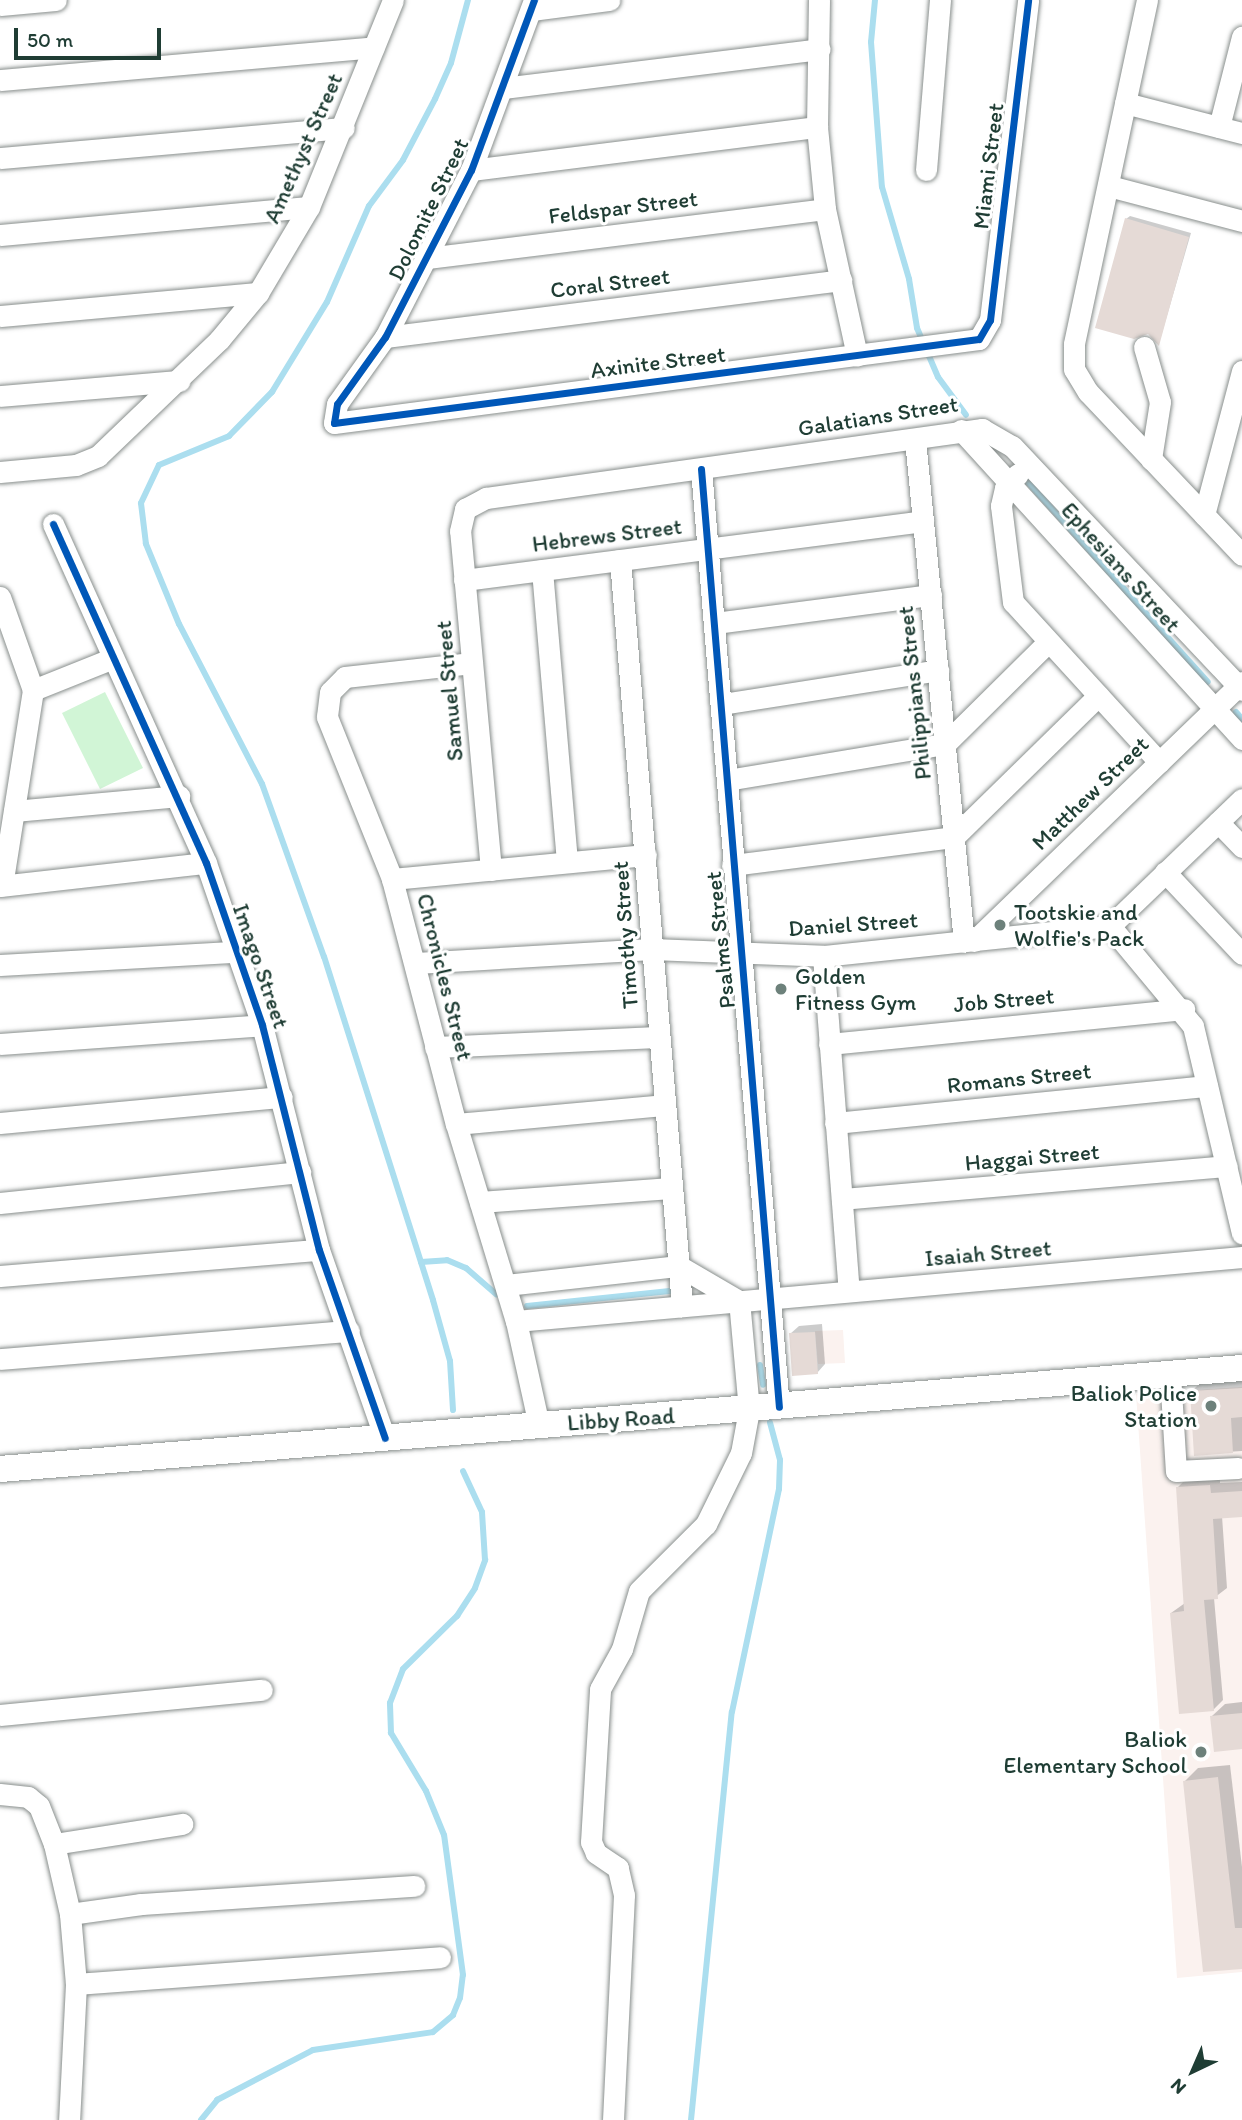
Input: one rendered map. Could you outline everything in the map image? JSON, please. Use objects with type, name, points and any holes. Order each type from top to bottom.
[{"type":"main road","name":"Libby Road","points":[[0,1468],[748,1410],[1242,1368]]},
{"type":"street","points":[[0,5],[56,0]]},
{"type":"street","name":"Amethyst Street","points":[[0,471],[76,465],[98,456],[179,381],[258,293],[309,208],[344,128],[393,0]]},
{"type":"street","points":[[533,5],[609,0]]},
{"type":"street","points":[[819,0],[817,127],[825,209],[857,356]]},
{"type":"street","points":[[926,170],[940,0]]},
{"type":"street","name":"Miami Street","points":[[984,335],[990,320],[1028,0]]},
{"type":"street","points":[[1147,0],[1074,344],[1074,369],[1088,392],[1242,555]]},
{"type":"street","name":"Dolomite Street","points":[[334,423],[337,404],[385,337],[471,170],[533,5]]},
{"type":"street","points":[[1219,127],[1242,37]]},
{"type":"street","points":[[0,80],[374,47]]},
{"type":"street","points":[[503,88],[820,49]]},
{"type":"street","points":[[1125,103],[1242,132]]},
{"type":"street","points":[[471,170],[817,127]]},
{"type":"street","points":[[0,158],[344,128]]},
{"type":"street","points":[[1109,186],[1242,221]]},
{"type":"street","points":[[0,235],[309,208]]},
{"type":"street","name":"Feldspar Street","points":[[427,258],[825,209]]},
{"type":"street","name":"Coral Street","points":[[385,337],[841,281]]},
{"type":"street","points":[[0,316],[258,293]]},
{"type":"street","name":"Axinite Street","points":[[334,423],[922,349],[972,342],[984,335]]},
{"type":"street","points":[[1144,347],[1160,402],[1151,459]]},
{"type":"street","points":[[1204,514],[1242,371]]},
{"type":"street","points":[[0,396],[179,381]]},
{"type":"street","name":"Galatians Street","points":[[465,509],[486,498],[915,439],[961,430],[990,432],[1029,464],[1241,686]]},
{"type":"street","name":"Ephesians Street","points":[[961,430],[1242,739]]},
{"type":"street","name":"Philippians Street","points":[[915,439],[954,837],[969,941]]},
{"type":"street","points":[[1029,464],[1009,483],[1001,506],[1010,593],[1019,611],[1159,762]]},
{"type":"street","name":"Psalms Street","points":[[701,469],[710,548],[732,865],[743,956],[779,1407]]},
{"type":"street","name":"Samuel Street","points":[[465,509],[460,531],[491,870]]},
{"type":"street","name":"Hebrews Street","points":[[464,580],[923,521]]},
{"type":"street","name":"Imago Street","points":[[53,524],[179,796],[206,863],[262,1025],[319,1250],[385,1438]]},
{"type":"street","name":"Timothy Street","points":[[620,560],[646,855],[663,1105],[682,1306]]},
{"type":"street","points":[[542,570],[567,862]]},
{"type":"street","points":[[715,623],[930,595]]},
{"type":"street","points":[[0,597],[33,691],[1,886],[206,863]]},
{"type":"street","points":[[727,780],[945,744],[1048,642]]},
{"type":"street","points":[[33,691],[113,658]]},
{"type":"street","name":"Chronicles Street","points":[[472,663],[345,677],[325,702],[330,728],[392,879],[456,1124],[506,1284],[540,1426]]},
{"type":"street","points":[[722,704],[938,670]]},
{"type":"street","name":"Matthew Street","points":[[969,941],[1241,686]]},
{"type":"street","points":[[732,865],[954,837],[1098,696]]},
{"type":"street","points":[[14,811],[179,796]]},
{"type":"street","points":[[1242,799],[1110,926],[1184,1009],[1197,1039],[1242,1234]]},
{"type":"street","points":[[1218,822],[1242,847]]},
{"type":"street","points":[[392,879],[646,855]]},
{"type":"street","points":[[1165,872],[1242,954]]},
{"type":"street","name":"Daniel Street","points":[[416,963],[652,949],[743,956],[823,956],[1110,926]]},
{"type":"street","points":[[0,965],[236,951]]},
{"type":"street","points":[[823,956],[849,1291]]},
{"type":"street","name":"Job Street","points":[[829,1044],[1184,1009]]},
{"type":"street","points":[[0,1044],[262,1025]]},
{"type":"street","points":[[435,1047],[658,1037]]},
{"type":"street","name":"Romans Street","points":[[835,1123],[1208,1086]]},
{"type":"street","points":[[0,1123],[282,1097]]},
{"type":"street","points":[[456,1124],[663,1105]]},
{"type":"street","name":"Haggai Street","points":[[842,1199],[1227,1166]]},
{"type":"street","points":[[0,1203],[300,1172]]},
{"type":"street","points":[[480,1202],[670,1188]]},
{"type":"street","points":[[0,1276],[319,1250]]},
{"type":"street","name":"Isaiah Street","points":[[516,1321],[1242,1257]]},
{"type":"street","points":[[506,1284],[678,1266],[739,1301],[748,1410],[741,1453],[706,1524],[643,1585],[629,1615],[622,1648],[600,1689],[591,1842],[596,1853],[618,1868],[624,1895],[613,2120]]},
{"type":"street","points":[[0,1359],[349,1331]]},
{"type":"street","points":[[1170,1374],[1176,1471],[1238,1468]]},
{"type":"street","points":[[0,1715],[262,1690]]},
{"type":"street","points":[[0,1794],[35,1802],[54,1844],[70,1914],[76,1984],[69,2120]]},
{"type":"street","points":[[54,1844],[182,1824]]},
{"type":"street","points":[[70,1914],[141,1904],[414,1886]]},
{"type":"street","points":[[76,1984],[440,1957]]},
{"type":"shaded area","points":[[843,1330],[845,1363],[818,1364],[815,1331]]},
{"type":"shaded area","name":"Baliok Elementary School","points":[[1242,1387],[1242,1972],[1177,1978],[1136,1394]]},
{"type":"green space","points":[[105,692],[143,768],[100,789],[62,713]]},
{"type":"building","points":[[1125,218],[1189,237],[1159,346],[1148,334],[1134,339],[1095,328]]},
{"type":"building","points":[[815,1332],[818,1374],[792,1376],[789,1333]]},
{"type":"building","points":[[1242,1388],[1242,1417],[1231,1418],[1233,1453],[1194,1456],[1190,1391]]},
{"type":"building","points":[[1210,1485],[1211,1493],[1242,1491],[1242,1517],[1213,1519],[1218,1599],[1204,1600],[1214,1711],[1179,1714],[1170,1613],[1184,1611],[1176,1487]]},
{"type":"building","points":[[1242,1713],[1242,1749],[1214,1752],[1210,1716]]},
{"type":"building","points":[[1218,1777],[1235,1928],[1242,1928],[1242,1969],[1203,1972],[1183,1781]]},
{"type":"waterway","points":[[453,1410],[450,1361],[433,1300],[324,957],[262,784],[179,624],[146,544],[141,503],[159,465],[229,436],[272,392],[327,302],[369,206],[403,160],[435,99],[451,63],[468,0]]},
{"type":"waterway","points":[[875,0],[871,42],[882,187],[909,279],[917,328],[938,377],[966,415]]},
{"type":"waterway","points":[[1025,479],[1208,682]]},
{"type":"waterway","points":[[1236,712],[1242,719]]},
{"type":"waterway","points":[[421,1262],[447,1260],[466,1268],[496,1294]]},
{"type":"waterway","points":[[527,1306],[679,1290]]},
{"type":"waterway","points":[[760,1365],[763,1385]]},
{"type":"waterway","points":[[691,2120],[732,1712],[779,1489],[780,1460],[770,1422]]},
{"type":"waterway","points":[[201,2120],[217,2100],[313,2050],[433,2032],[453,2015],[460,1998],[463,1975],[444,1835],[426,1791],[391,1733],[390,1703],[403,1669],[457,1616],[475,1588],[485,1560],[482,1512],[463,1471]]},
{"type":"cycle path","points":[[534,0],[471,170],[385,337],[337,404],[334,423],[979,339],[990,320],[1028,0]]},
{"type":"cycle path","points":[[701,469],[779,1407]]},
{"type":"cycle path","points":[[53,524],[206,863],[262,1025],[319,1250],[385,1438]]},
{"type":"place","name":"Tootskie and Wolfie's Pack","points":[[1000,925]]},
{"type":"place","name":"Golden Fitness Gym","points":[[781,989]]},
{"type":"place","name":"Baliok Police Station","points":[[1211,1406]]},
{"type":"place","name":"Baliok Elementary School","points":[[1201,1752]]}]
